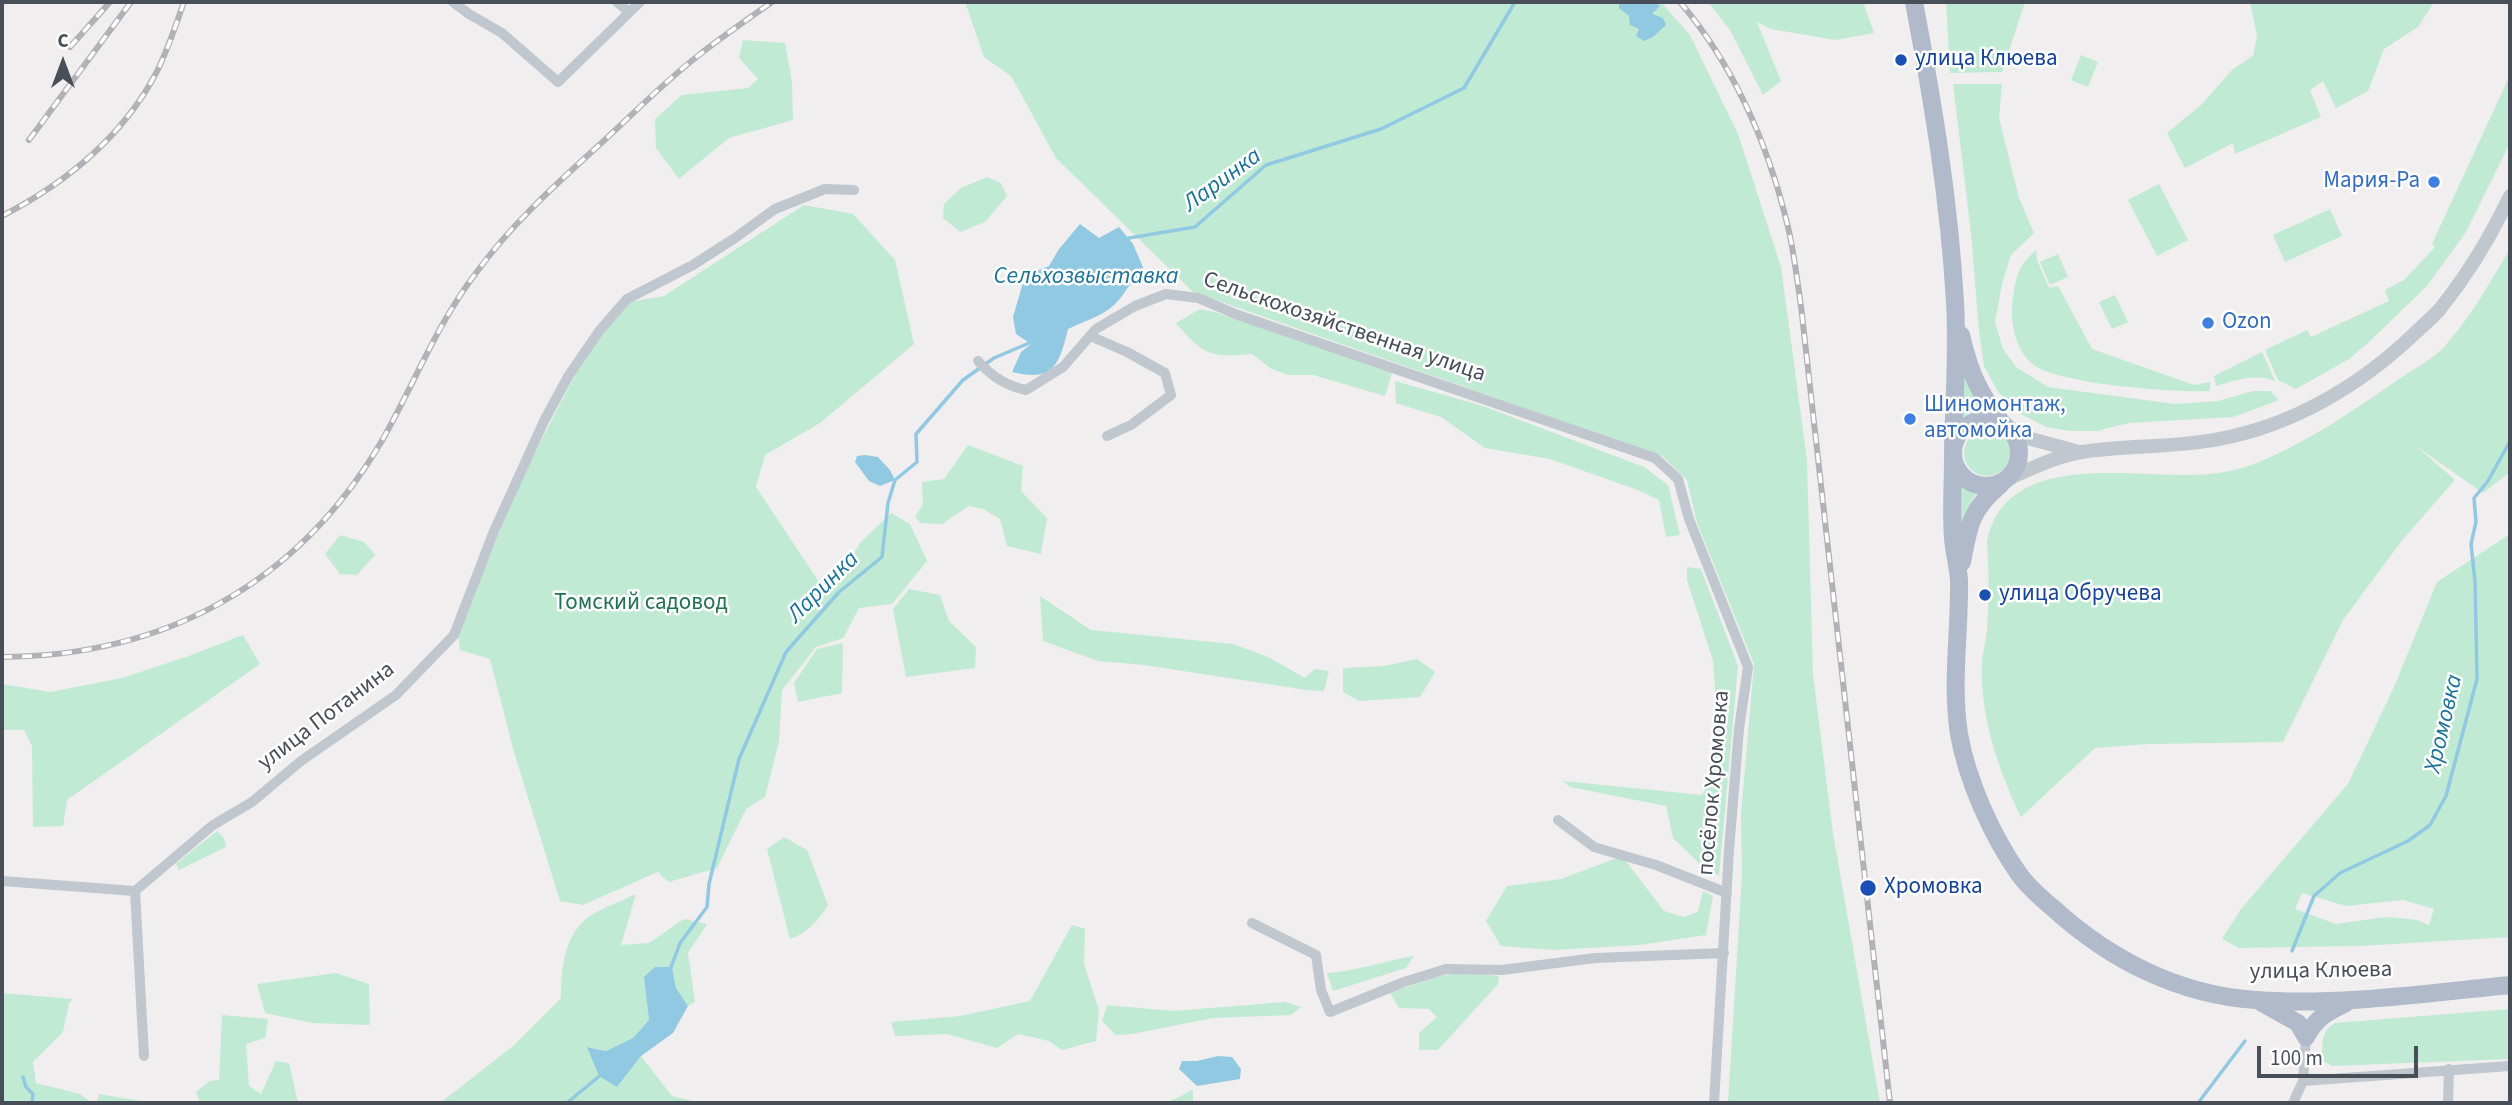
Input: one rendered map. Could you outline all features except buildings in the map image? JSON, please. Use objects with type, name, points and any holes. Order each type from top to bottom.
[{"type":"main road","name":"улица Клюева","points":[[1914,2],[1938,125],[1955,305],[1953,538],[1959,577],[1959,734],[1984,811],[2020,875],[2067,921],[2143,972],[2192,989],[2256,1000],[2355,998],[2510,985]]},
{"type":"main road","name":"улица Клюева","points":[[1955,305],[1972,377],[1986,402],[2008,430]]},
{"type":"main road","points":[[1988,421],[2008,430],[2019,449],[2019,458],[2017,466],[2007,479],[1991,486],[1974,484],[1960,474],[1953,454],[1959,435],[1972,424],[1988,421]]},
{"type":"main road","name":"улица Клюева","points":[[1959,577],[1973,515],[1984,498],[2007,479]]},
{"type":"main road","points":[[2306,1037],[2314,1023],[2325,1013],[2355,998]]},
{"type":"main road","points":[[2256,1000],[2298,1023],[2306,1037]]},
{"type":"street","points":[[453,2],[469,15],[502,33],[558,82],[640,2]]},
{"type":"street","points":[[617,2],[629,12]]},
{"type":"street","name":"улица Потанина","points":[[135,891],[213,825],[252,803],[301,761],[396,695],[454,635],[523,464],[569,375],[600,330],[627,299],[693,265],[775,209],[825,189],[854,190]]},
{"type":"street","points":[[2007,479],[2054,460],[2080,453],[2220,439],[2297,415],[2325,401],[2387,360],[2438,311],[2474,262],[2510,196]]},
{"type":"street","name":"Сельскохозяйственная улица","points":[[978,360],[987,372],[1011,387],[1026,390],[1063,367],[1096,329],[1135,306],[1166,295],[1198,298],[1238,315],[1654,458],[1678,480]]},
{"type":"street","points":[[1090,336],[1165,373],[1171,396],[1131,425],[1107,436]]},
{"type":"street","points":[[2008,430],[2080,453]]},
{"type":"street","name":"посёлок Хромовка","points":[[1678,480],[1689,519],[1748,667],[1739,729],[1714,1103]]},
{"type":"street","points":[[1558,820],[1594,848],[1656,866],[1727,893]]},
{"type":"street","points":[[2,881],[135,891],[144,1056]]},
{"type":"street","points":[[1252,923],[1316,955],[1321,990],[1330,1012],[1404,982],[1447,969],[1502,970],[1595,958],[1724,953]]},
{"type":"street","points":[[2293,1103],[2303,1081],[2306,1037]]},
{"type":"street","points":[[2303,1081],[2510,1066]]},
{"type":"street","points":[[2448,1103],[2449,1069]]},
{"type":"green space","points":[[965,2],[1661,2],[1690,35],[1738,134],[1781,267],[1807,460],[1813,674],[1833,833],[1880,1103],[1728,1103],[1742,875],[1741,815],[1754,664],[1697,523],[1687,480],[1662,456],[1193,292],[1056,158],[1011,76],[984,57]]},
{"type":"green space","points":[[1708,2],[1863,2],[1874,33],[1835,40],[1771,29],[1757,22],[1781,81],[1763,95],[1730,30]]},
{"type":"green space","points":[[1946,2],[2025,2],[2002,72],[1950,73]]},
{"type":"green space","points":[[2250,2],[2434,2],[2418,27],[2384,49],[2368,91],[2336,108],[2323,81],[2310,90],[2321,117],[2235,154],[2233,143],[2185,168],[2167,133],[2201,105],[2233,69],[2253,56],[2257,36]]},
{"type":"green space","points":[[743,40],[785,43],[792,82],[793,120],[729,138],[679,179],[656,148],[655,119],[682,95],[748,88],[758,79],[739,58]]},
{"type":"green space","points":[[2081,55],[2098,62],[2088,87],[2071,80]]},
{"type":"green space","points":[[2510,75],[2510,143],[2466,232],[2427,286],[2349,359],[2296,389],[2278,380],[2265,350],[2307,330],[2311,337],[2389,301],[2385,290],[2404,280],[2435,247],[2432,244]]},
{"type":"green space","points":[[1953,84],[2002,84],[1999,118],[2019,198],[2034,233],[2011,255],[1995,322],[2003,349],[2016,367],[2048,387],[2175,404],[2218,401],[2253,391],[2270,391],[2277,401],[2233,417],[2129,423],[2097,431],[2070,431],[2046,427],[2021,414],[1998,392],[1984,366]]},
{"type":"green space","points":[[987,177],[1001,183],[1007,196],[985,222],[960,232],[943,218],[944,204],[961,188]]},
{"type":"green space","points":[[2159,184],[2188,240],[2157,256],[2128,200]]},
{"type":"green space","name":"Томский садовод","points":[[804,205],[853,214],[895,260],[914,344],[820,423],[765,455],[756,487],[819,582],[827,575],[843,570],[861,542],[891,513],[910,524],[927,561],[892,604],[859,608],[843,638],[816,647],[782,690],[779,742],[765,797],[746,809],[717,868],[669,882],[659,874],[660,871],[583,905],[560,901],[514,752],[490,659],[460,650],[458,632],[522,477],[580,366],[603,332],[629,302],[664,296]]},
{"type":"green space","points":[[2330,209],[2342,236],[2285,262],[2273,235]]},
{"type":"green space","points":[[2510,249],[2510,472],[2483,493],[2416,446],[2455,480],[2403,539],[2343,620],[2283,742],[2148,744],[2095,748],[2021,817],[1992,741],[1982,680],[1988,607],[1987,541],[1999,512],[2018,493],[2043,481],[2072,475],[2104,473],[2213,474],[2249,466],[2284,451],[2353,411],[2441,350],[2472,311]]},
{"type":"green space","points":[[2036,250],[2037,260],[2049,288],[2058,286],[2092,349],[2194,385],[2210,382],[2210,391],[2145,389],[2089,382],[2064,377],[2031,363],[2017,342],[2012,307],[2019,271]]},
{"type":"green space","points":[[2058,254],[2068,277],[2050,285],[2040,262]]},
{"type":"green space","points":[[2115,295],[2128,322],[2112,329],[2099,302]]},
{"type":"green space","points":[[1200,309],[1392,373],[1385,396],[1313,375],[1288,375],[1270,368],[1252,354],[1226,355],[1208,352],[1193,342],[1176,323]]},
{"type":"green space","points":[[2262,352],[2275,381],[2253,377],[2216,386],[2214,376]]},
{"type":"green space","points":[[1961,365],[1985,410],[1961,420]]},
{"type":"green space","points":[[1395,381],[1483,406],[1644,467],[1668,485],[1680,535],[1666,537],[1659,500],[1550,459],[1485,448],[1441,417],[1396,403]]},
{"type":"green space","points":[[1987,430],[2004,436],[2010,453],[2004,470],[1987,476],[1970,470],[1964,453],[1970,436]]},
{"type":"green space","points":[[968,445],[1023,466],[1021,491],[1047,518],[1041,554],[1007,546],[1000,519],[983,509],[969,506],[942,524],[921,523],[915,517],[923,504],[922,482],[944,479]]},
{"type":"green space","points":[[1960,486],[1976,494],[1960,528]]},
{"type":"green space","points":[[2510,534],[2510,937],[2360,946],[2239,948],[2222,939],[2241,909],[2348,784],[2394,687],[2437,582]],"holes":[[[2302,893],[2346,906],[2403,900],[2434,909],[2429,925],[2417,920],[2386,917],[2336,924],[2295,909]]]},
{"type":"green space","points":[[340,535],[364,542],[375,555],[357,575],[340,574],[325,554]]},
{"type":"green space","points":[[1687,567],[1701,569],[1738,666],[1719,876],[1702,866],[1673,838],[1666,806],[1570,787],[1563,781],[1702,795],[1711,780],[1715,688],[1713,661],[1687,580]]},
{"type":"green space","points":[[909,589],[940,595],[949,621],[976,647],[975,668],[906,677],[893,609]]},
{"type":"green space","points":[[1040,596],[1091,630],[1233,644],[1268,657],[1305,678],[1315,669],[1329,671],[1324,691],[1098,661],[1043,641]]},
{"type":"green space","points":[[243,635],[260,664],[67,800],[63,826],[33,827],[32,746],[24,730],[2,730],[2,684],[50,692],[122,678]]},
{"type":"green space","points":[[843,643],[842,693],[798,702],[794,683],[817,649]]},
{"type":"green space","points":[[1417,659],[1435,672],[1420,697],[1359,701],[1343,692],[1343,668],[1384,666]]},
{"type":"green space","points":[[217,831],[224,838],[226,847],[179,870],[176,864]]},
{"type":"green space","points":[[784,837],[807,850],[828,905],[821,916],[802,934],[790,939],[767,849]]},
{"type":"green space","points":[[1622,856],[1664,911],[1684,917],[1698,912],[1703,891],[1713,896],[1706,935],[1639,945],[1554,950],[1501,946],[1486,921],[1507,886],[1561,879]]},
{"type":"green space","points":[[636,894],[621,945],[649,943],[684,919],[707,924],[688,953],[695,1002],[688,1006],[676,988],[672,967],[644,977],[649,1020],[633,1038],[606,1051],[588,1047],[617,1087],[641,1056],[672,1096],[700,1103],[440,1103],[512,1047],[561,998],[566,953],[569,942],[581,924],[595,913]]},
{"type":"green space","points":[[1072,925],[1085,929],[1084,964],[1099,1011],[1096,1041],[1062,1050],[1049,1041],[1018,1034],[997,1048],[947,1034],[895,1036],[891,1022],[960,1016],[1030,1001]]},
{"type":"green space","points":[[1414,956],[1406,968],[1333,991],[1327,973],[1349,970]]},
{"type":"green space","points":[[1459,972],[1499,976],[1498,984],[1438,1050],[1419,1050],[1419,1033],[1437,1017],[1429,1009],[1399,1008],[1390,993]]},
{"type":"green space","points":[[336,973],[369,984],[370,1025],[312,1023],[265,1013],[257,984]]},
{"type":"green space","points":[[2,993],[73,999],[69,1003],[63,1032],[33,1062],[36,1083],[80,1094],[92,1103],[2,1103]]},
{"type":"green space","points":[[1285,1002],[1301,1007],[1291,1015],[1213,1018],[1132,1034],[1116,1035],[1102,1021],[1107,1005],[1173,1011]]},
{"type":"green space","points":[[2510,1009],[2510,1059],[2332,1066],[2323,1061],[2324,1035],[2335,1023]]},
{"type":"green space","points":[[222,1015],[268,1019],[265,1038],[246,1044],[249,1086],[261,1094],[276,1061],[289,1063],[298,1103],[200,1103],[196,1092],[210,1081],[219,1080]]},
{"type":"green space","points":[[1193,1090],[1193,1103],[1166,1103]]},
{"type":"green space","points":[[99,1094],[141,1101],[97,1103]]},
{"type":"water","points":[[1619,2],[1654,2],[1660,6],[1652,14],[1663,18],[1666,25],[1644,41],[1636,36],[1639,29],[1630,25],[1629,16],[1619,8]]},
{"type":"water","name":"Сельхозвыставка","points":[[1080,224],[1099,238],[1119,227],[1133,244],[1145,272],[1109,309],[1068,329],[1061,353],[1052,368],[1037,375],[1012,372],[1021,352],[1031,344],[1016,334],[1013,317],[1022,286],[1028,274],[1049,266]]},
{"type":"water","points":[[857,456],[878,457],[895,480],[880,486],[869,481],[855,462]]},
{"type":"water","points":[[655,967],[672,967],[676,988],[688,1006],[673,1033],[641,1056],[617,1087],[599,1076],[587,1047],[606,1051],[633,1038],[649,1020],[644,977]]},
{"type":"water","points":[[1218,1056],[1232,1057],[1241,1069],[1240,1079],[1197,1086],[1179,1069],[1182,1061]]},
{"type":"waterway","name":"Ларинка","points":[[1127,240],[1195,227],[1266,165],[1381,129],[1464,88],[1515,2]]},
{"type":"waterway","name":"Ларинка","points":[[670,970],[680,943],[707,907],[709,884],[739,759],[786,652],[839,592],[882,557],[888,503],[895,480],[917,462],[916,434],[963,380],[994,358],[1034,341]]},
{"type":"waterway","name":"Хромовка","points":[[2292,951],[2314,896],[2340,873],[2408,841],[2430,825],[2446,796],[2477,679],[2475,581],[2471,544],[2476,522],[2474,498],[2488,481],[2510,441]]},
{"type":"waterway","name":"Хромовка","points":[[2198,1103],[2245,1041]]},
{"type":"waterway","name":"Ларинка","points":[[567,1103],[603,1073]]},
{"type":"waterway","points":[[23,1077],[26,1087],[33,1094],[32,1103]]},
{"type":"railway","points":[[70,47],[110,2]]},
{"type":"railway","points":[[29,140],[131,2]]},
{"type":"railway","points":[[2,216],[47,190],[68,174],[88,158],[125,120],[159,68],[184,2]]},
{"type":"railway","points":[[2,657],[61,653],[118,643],[171,626],[220,603],[266,573],[308,537],[346,494],[380,444],[449,314],[503,239],[549,192],[673,77],[717,41],[772,2]]},
{"type":"railway","points":[[1680,2],[1717,53],[1760,136],[1780,196],[1792,246],[1801,306],[1890,1103]]},
{"type":"place","name":"улица Клюева","points":[[1901,60]]},
{"type":"place","name":"Мария-Ра","points":[[2434,182]]},
{"type":"place","name":"Ozon","points":[[2208,323]]},
{"type":"place","name":"Шиномонтаж, автомойка","points":[[1910,419]]},
{"type":"place","name":"улица Обручева","points":[[1985,595]]},
{"type":"place","name":"Хромовка","points":[[1868,888]]}]
